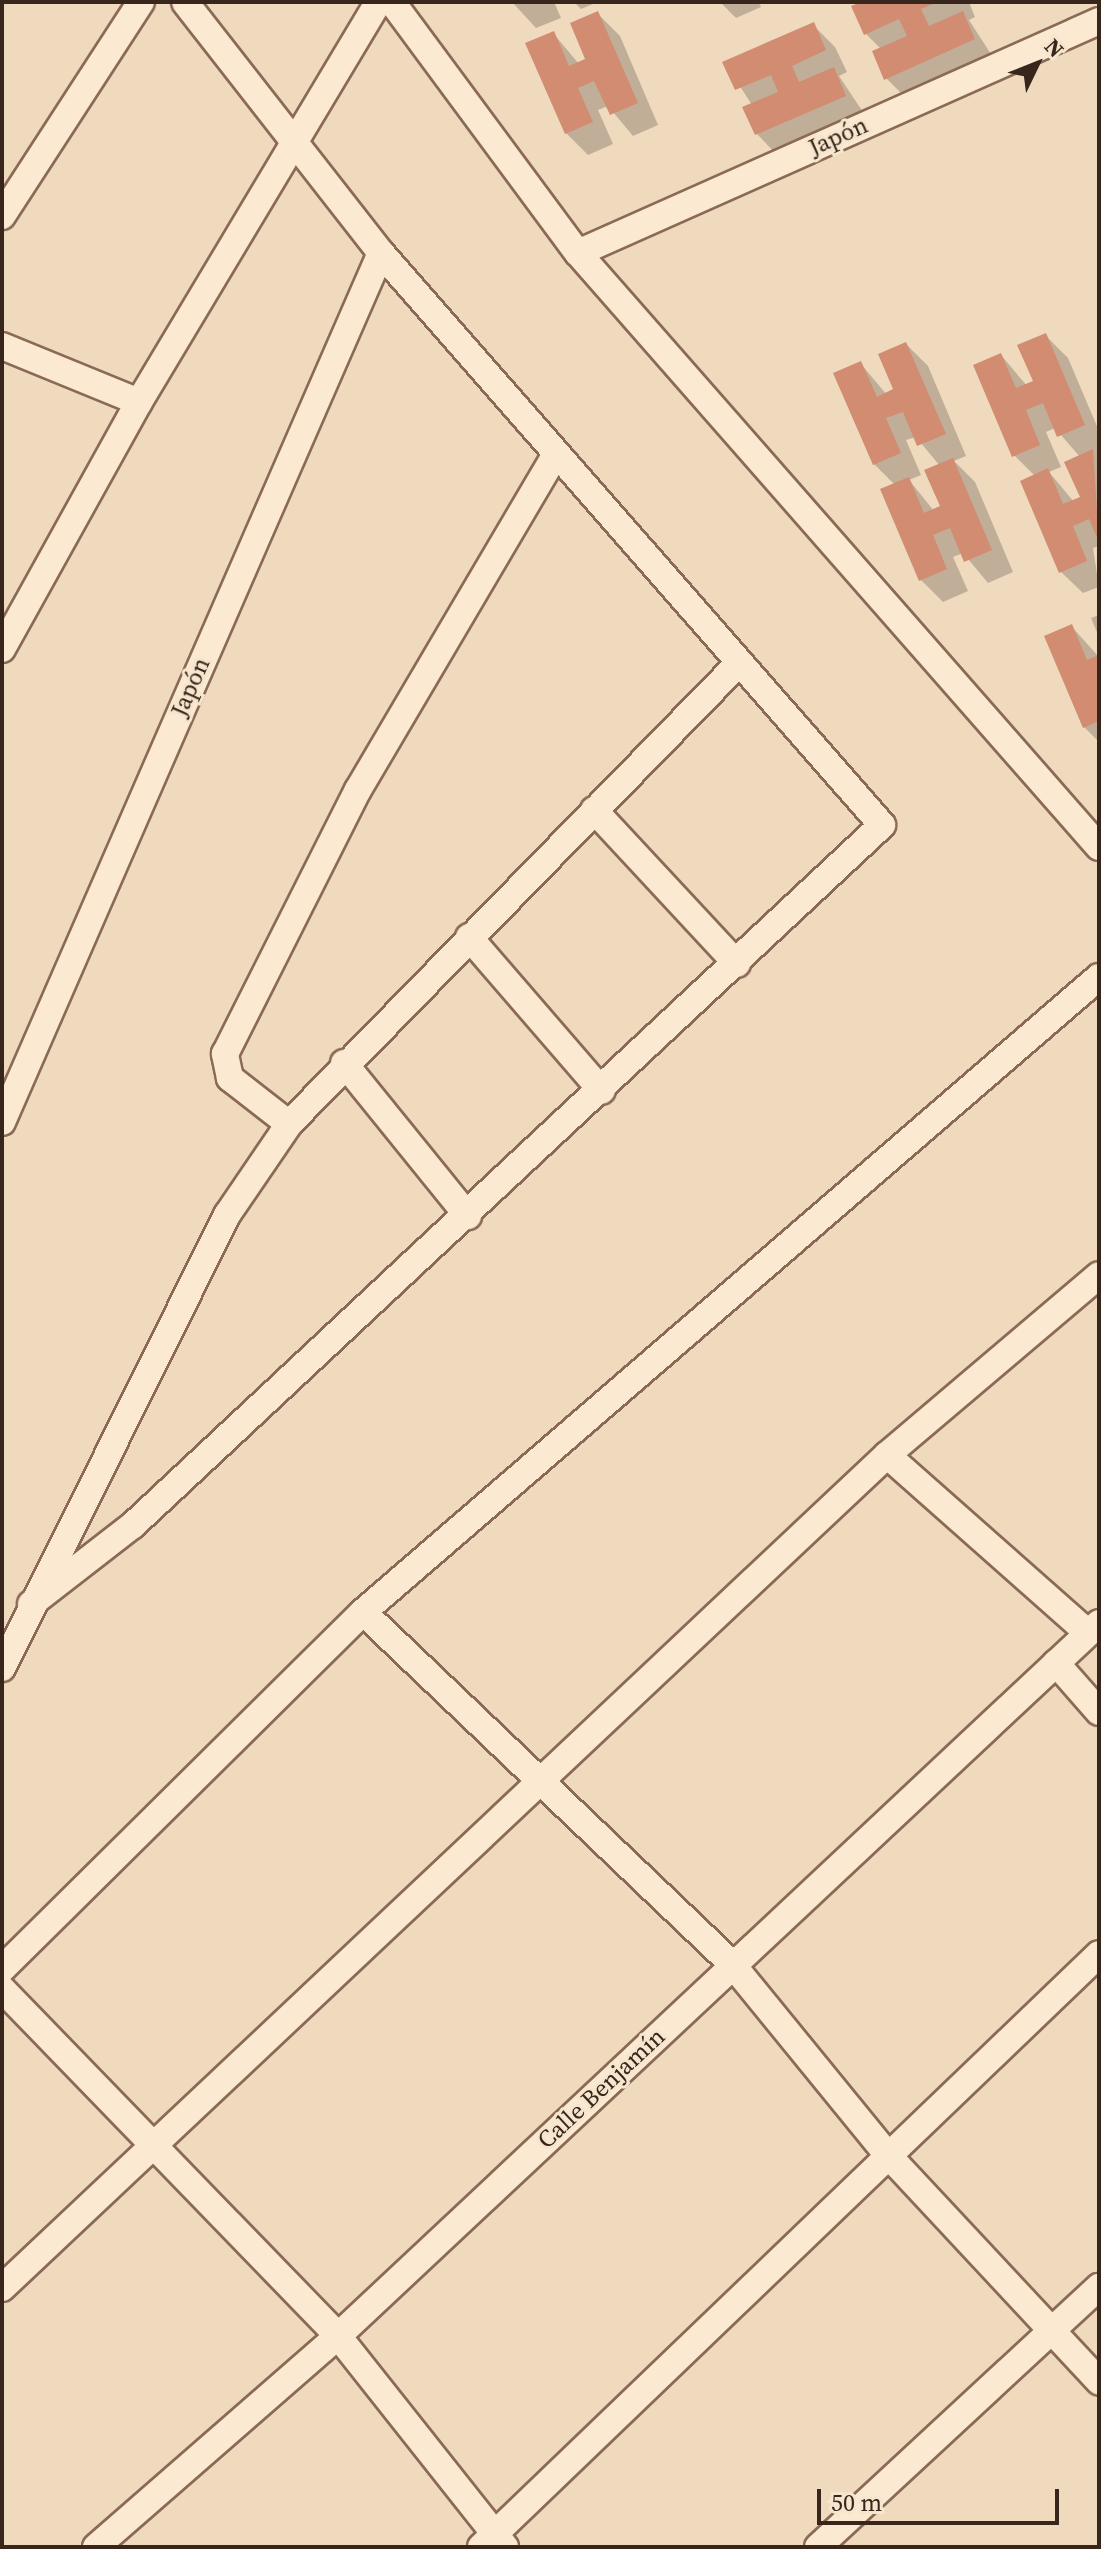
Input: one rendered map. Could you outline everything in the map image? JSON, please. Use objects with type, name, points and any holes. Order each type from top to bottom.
[{"type":"street","points":[[2,216],[141,2]]},
{"type":"street","points":[[31,1604],[133,1525],[602,1091],[882,825],[737,665],[381,253],[185,2]]},
{"type":"street","points":[[2,649],[139,402],[291,139],[378,2]]},
{"type":"street","points":[[392,2],[578,253],[1099,847]]},
{"type":"street","name":"Japón","points":[[578,253],[1099,21]]},
{"type":"street","name":"Japón","points":[[2,1122],[381,253]]},
{"type":"street","points":[[2,346],[139,402]]},
{"type":"street","points":[[289,1124],[230,1078],[225,1054],[358,790],[555,456]]},
{"type":"street","points":[[2,1668],[31,1604],[227,1215],[289,1124],[344,1063],[737,665]]},
{"type":"street","points":[[594,810],[737,964]]},
{"type":"street","points":[[469,937],[602,1091]]},
{"type":"street","points":[[2,1969],[363,1612],[1099,977]]},
{"type":"street","points":[[344,1063],[468,1216]]},
{"type":"street","points":[[2,2288],[546,1783],[887,1455],[1099,1275]]},
{"type":"street","points":[[887,1455],[1093,1628]]},
{"type":"street","points":[[363,1612],[546,1783],[732,1964],[887,2154],[1099,2381]]},
{"type":"street","name":"Calle Benjamín","points":[[96,2547],[338,2336],[1093,1628]]},
{"type":"street","points":[[1056,1663],[1099,1712]]},
{"type":"street","points":[[2,1989],[338,2336],[493,2543],[887,2154],[1099,1954]]},
{"type":"street","points":[[818,2547],[1050,2328],[1099,2287]]},
{"type":"building","points":[[861,2],[938,2],[921,9],[929,26],[963,11],[975,39],[884,80],[872,51],[907,36],[899,19],[864,35],[851,6]]},
{"type":"building","points":[[598,11],[638,103],[610,115],[594,81],[578,88],[593,122],[565,134],[525,43],[554,31],[569,66],[585,59],[570,23]]},
{"type":"building","points":[[814,22],[826,50],[792,66],[799,82],[834,67],[846,96],[755,135],[742,107],[778,92],[771,75],[735,90],[722,62]]},
{"type":"building","points":[[1046,333],[1085,425],[1057,437],[1043,403],[1026,410],[1040,445],[1012,457],[973,365],[1001,353],[1016,388],[1033,381],[1017,345]]},
{"type":"building","points":[[906,342],[946,434],[917,446],[903,412],[886,418],[901,453],[873,465],[833,373],[861,361],[877,397],[893,389],[878,354]]},
{"type":"building","points":[[1093,449],[1099,542],[1089,519],[1073,526],[1087,561],[1059,573],[1020,481],[1048,468],[1063,504],[1080,497],[1064,462]]},
{"type":"building","points":[[953,458],[992,550],[964,562],[950,528],[933,535],[947,569],[919,581],[880,489],[909,477],[924,513],[940,506],[924,470]]},
{"type":"building","points":[[1072,624],[1087,660],[1099,655],[1099,721],[1083,728],[1044,636]]}]
